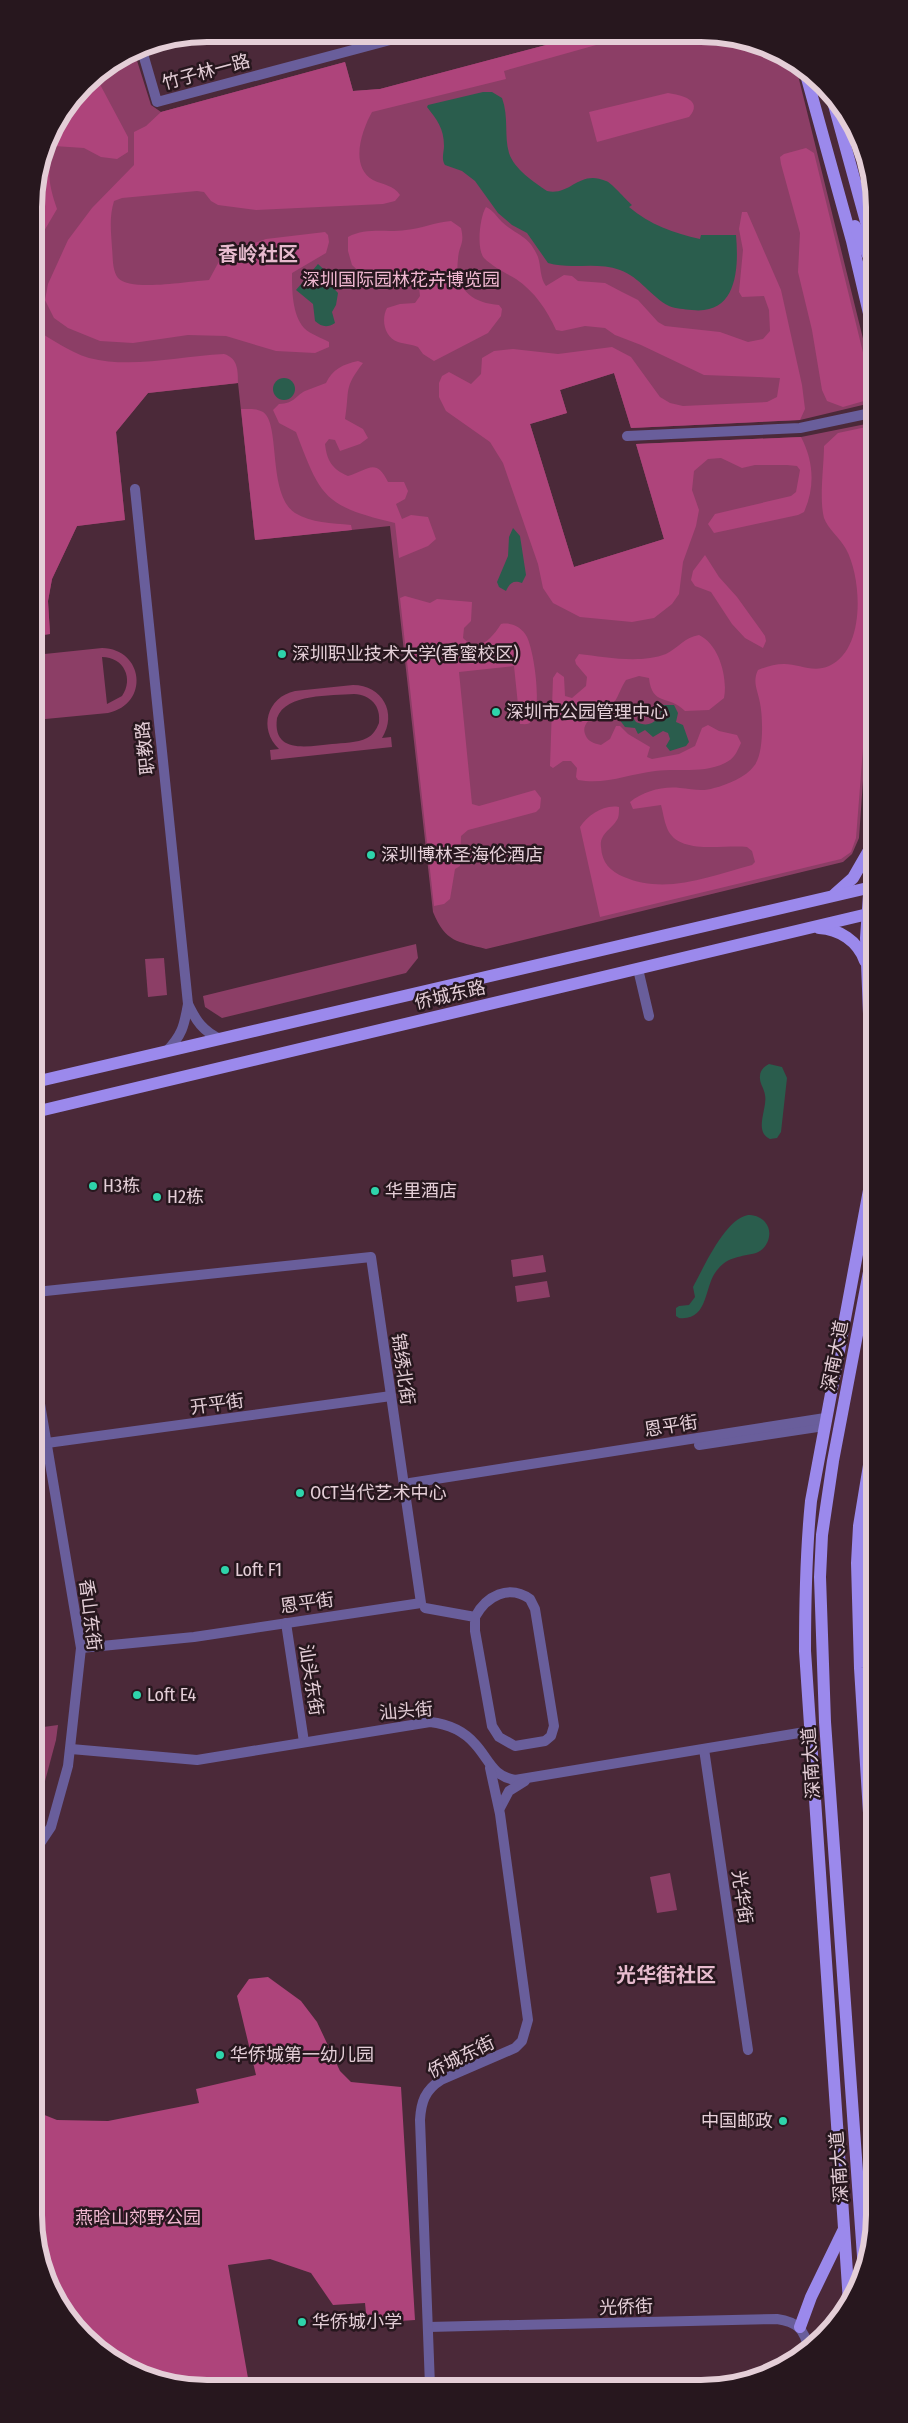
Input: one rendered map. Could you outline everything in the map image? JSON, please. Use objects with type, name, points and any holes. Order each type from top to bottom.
[{"type":"main road","points":[[808,84],[866,302]]},
{"type":"main road","points":[[837,116],[866,222]]},
{"type":"main road","points":[[838,190],[866,251]]},
{"type":"main road","points":[[831,897],[844,888],[861,868],[866,857]]},
{"type":"main road","name":"侨城东路","points":[[43,1080],[866,889]]},
{"type":"main road","name":"侨城东路","points":[[43,1110],[866,915]]},
{"type":"main road","points":[[809,928],[823,928],[843,935],[858,948],[866,964]]},
{"type":"main road","points":[[848,2291],[811,1731],[805,1598],[806,1544],[824,1422],[866,1208]]},
{"type":"main road","name":"深南大道","points":[[862,2245],[822,1648],[820,1577],[822,1535],[833,1460],[865,1292]]},
{"type":"main road","points":[[835,1365],[861,1317]]},
{"type":"main road","points":[[820,1448],[818,1490],[822,1535]]},
{"type":"main road","points":[[865,1487],[859,1526],[857,1563],[860,1668],[865,1752]]},
{"type":"main road","points":[[860,1668],[865,1683]]},
{"type":"main road","points":[[819,1840],[840,1905]]},
{"type":"main road","points":[[858,2179],[865,2200]]},
{"type":"main road","points":[[800,2327],[823,2271],[844,2228]]},
{"type":"main road","points":[[823,2271],[836,2266],[846,2274]]},
{"type":"street","name":"竹子林一路","points":[[143,55],[157,102],[379,43]]},
{"type":"street","points":[[627,436],[800,428],[866,414]]},
{"type":"street","name":"职教路","points":[[135,489],[188,1004],[184,1025],[179,1037],[166,1052]]},
{"type":"street","points":[[638,969],[649,1016]]},
{"type":"street","name":"职教路","points":[[188,1004],[197,1022],[206,1032],[220,1039]]},
{"type":"street","name":"锦绣北街","points":[[42,1291],[371,1257],[404,1486]]},
{"type":"street","name":"开平街","points":[[46,1444],[391,1396]]},
{"type":"street","name":"香山东街","points":[[42,1421],[81,1648],[71,1749],[55,1816],[48,1834],[42,1841]]},
{"type":"street","name":"恩平街","points":[[404,1486],[410,1483],[824,1422]]},
{"type":"street","points":[[404,1486],[423,1606],[433,1618]]},
{"type":"street","points":[[516,1592],[530,1599],[536,1610],[554,1726],[551,1736],[545,1741],[515,1746],[499,1737],[492,1726],[475,1631],[475,1617],[482,1604],[492,1596],[516,1592]]},
{"type":"street","name":"恩平街","points":[[81,1648],[194,1637],[286,1623],[423,1606],[475,1617]]},
{"type":"street","name":"汕头东街","points":[[286,1623],[304,1742]]},
{"type":"street","name":"汕头街","points":[[71,1749],[197,1760],[418,1723],[440,1723],[468,1736],[490,1766],[507,1778],[534,1778],[811,1731]]},
{"type":"street","name":"光华街","points":[[704,1749],[748,2050]]},
{"type":"street","name":"侨城东街","points":[[430,2380],[420,2120],[423,2100],[432,2086],[441,2080],[515,2048],[522,2041],[528,2020],[500,1814],[490,1766]]},
{"type":"street","points":[[500,1814],[502,1801],[509,1791],[534,1778]]},
{"type":"street","name":"光侨街","points":[[428,2327],[602,2325],[765,2319],[787,2320],[800,2327]]},
{"type":"street","points":[[800,2327],[806,2342]]},
{"type":"green space","name":"深圳国际园林花卉博览园","points":[[556,42],[712,43],[754,51],[774,59],[798,75],[866,350],[866,404],[800,420],[631,428],[614,373],[560,390],[567,413],[530,424],[574,567],[664,539],[636,444],[801,437],[866,424],[866,741],[859,838],[852,854],[843,862],[486,949],[460,942],[448,935],[433,912],[390,526],[255,540],[238,383],[148,393],[116,432],[125,520],[77,526],[52,579],[48,601],[50,634],[43,635],[43,196],[48,164],[59,134],[83,99],[99,83],[136,58],[151,105],[161,112],[345,62],[353,91],[380,89]]},
{"type":"green space","points":[[556,42],[606,42],[504,71],[506,79],[372,112],[362,138],[360,148],[361,166],[373,180],[398,192],[400,195],[395,201],[383,204],[256,210],[218,205],[211,201],[204,192],[197,191],[122,198],[114,201],[111,224],[115,271],[118,278],[135,284],[161,285],[209,280],[223,254],[266,239],[325,232],[328,235],[329,242],[326,253],[292,273],[292,287],[295,309],[300,322],[304,328],[329,342],[329,347],[315,353],[276,351],[226,336],[188,335],[133,343],[100,341],[68,328],[54,318],[45,300],[48,284],[68,240],[92,208],[134,165],[134,132],[146,126],[161,112],[345,62],[353,91],[380,89]]},
{"type":"green space","points":[[99,83],[128,137],[128,152],[117,159],[101,157],[84,148],[54,146],[59,134],[77,107]]},
{"type":"green space","points":[[668,93],[679,95],[692,102],[694,106],[693,111],[689,117],[597,142],[589,112]]},
{"type":"green space","points":[[54,147],[50,163],[50,178],[57,209],[43,233],[44,186]]},
{"type":"green space","points":[[806,148],[814,153],[866,364],[866,400],[843,407],[827,401],[822,390],[812,330],[798,272],[800,233],[781,164],[780,157],[784,154]]},
{"type":"green space","points":[[486,207],[507,227],[531,244],[538,257],[546,286],[564,275],[572,276],[578,281],[605,283],[638,300],[658,322],[665,326],[720,332],[748,342],[763,339],[770,331],[769,310],[764,296],[742,297],[739,292],[743,250],[739,229],[742,212],[747,212],[781,290],[802,385],[805,409],[800,420],[631,428],[614,373],[560,390],[567,413],[530,424],[574,567],[664,539],[636,444],[801,437],[811,465],[811,484],[808,503],[804,512],[798,515],[714,533],[708,524],[715,514],[791,496],[796,492],[800,470],[797,466],[787,465],[755,465],[742,468],[721,458],[708,459],[694,471],[692,490],[699,510],[696,526],[683,562],[679,594],[672,604],[654,618],[632,622],[580,617],[553,603],[543,588],[538,564],[503,463],[490,442],[446,411],[439,397],[439,383],[442,376],[449,372],[471,384],[481,374],[482,358],[494,351],[513,349],[558,354],[612,347],[631,357],[660,397],[670,403],[683,406],[767,402],[777,397],[780,378],[704,375],[641,345],[615,335],[605,328],[585,326],[562,331],[556,330],[549,315],[529,290],[484,258],[480,248],[480,232]]},
{"type":"green space","points":[[451,221],[461,228],[462,241],[458,270],[462,286],[473,297],[489,304],[499,305],[502,309],[501,316],[488,333],[434,361],[423,354],[418,347],[393,340],[385,327],[384,317],[387,308],[400,304],[415,303],[420,296],[419,287],[413,281],[403,279],[370,282],[352,265],[348,251],[348,237],[362,232],[399,231]]},
{"type":"green space","points":[[43,334],[74,352],[89,358],[106,361],[139,362],[207,355],[224,354],[229,356],[235,362],[238,383],[148,393],[116,432],[125,520],[77,526],[52,579],[48,601],[50,634],[43,635]]},
{"type":"green space","points":[[358,361],[363,363],[352,378],[348,389],[345,419],[363,429],[368,438],[360,444],[340,451],[335,440],[329,439],[325,444],[326,450],[331,464],[348,476],[371,467],[380,470],[388,482],[404,482],[408,491],[405,499],[396,504],[402,519],[411,515],[428,517],[436,539],[428,546],[399,558],[395,523],[353,511],[328,496],[312,472],[296,432],[279,423],[273,410],[279,404],[291,401],[305,391],[326,383],[331,374],[339,368]]},
{"type":"green space","points":[[241,409],[263,412],[268,419],[272,430],[277,476],[286,504],[295,513],[308,519],[351,525],[352,530],[255,540]]},
{"type":"green space","points":[[866,427],[866,718],[856,838],[851,852],[841,859],[600,917],[580,827],[587,818],[602,809],[619,807],[618,818],[602,838],[601,847],[603,858],[608,866],[624,877],[640,882],[672,884],[705,878],[752,865],[755,862],[752,851],[747,847],[702,847],[691,846],[681,842],[673,837],[667,828],[661,805],[633,809],[630,802],[647,792],[660,789],[706,790],[719,787],[746,774],[754,766],[760,753],[761,745],[762,717],[755,683],[758,670],[784,664],[817,669],[823,668],[841,658],[850,645],[855,630],[857,612],[855,577],[846,549],[828,526],[823,510],[824,446],[838,433]]},
{"type":"green space","points":[[705,555],[719,577],[737,597],[765,636],[766,641],[763,648],[745,638],[732,624],[711,592],[695,586],[691,580],[693,571]]},
{"type":"green space","points":[[405,596],[430,603],[437,599],[472,602],[471,621],[464,628],[463,638],[474,645],[489,639],[501,624],[516,626],[527,637],[535,667],[537,694],[535,715],[530,723],[526,724],[520,724],[514,666],[459,672],[472,804],[479,806],[535,790],[541,798],[540,808],[536,812],[468,830],[461,836],[460,866],[455,869],[450,899],[444,904],[434,906],[400,598]]},
{"type":"green space","points":[[699,635],[706,639],[717,654],[725,681],[724,698],[709,710],[685,711],[673,703],[657,697],[651,687],[649,678],[639,676],[626,680],[615,701],[588,721],[584,732],[590,741],[601,745],[610,739],[616,726],[620,726],[628,734],[650,747],[647,757],[652,759],[679,754],[695,746],[702,728],[708,725],[719,731],[737,735],[741,743],[731,759],[725,763],[708,768],[645,772],[598,781],[578,780],[576,777],[577,768],[571,761],[563,761],[553,768],[550,766],[553,678],[557,672],[564,677],[565,696],[572,698],[586,686],[587,677],[575,660],[579,654],[622,659],[645,659],[666,654],[686,640]]},
{"type":"green space","points":[[102,648],[116,651],[127,657],[133,667],[136,689],[131,699],[122,708],[108,713],[43,719],[43,654]],"holes":[[[102,657],[116,661],[125,670],[127,683],[122,696],[107,704]]]},
{"type":"green space","points":[[353,685],[363,686],[372,690],[379,695],[388,710],[387,729],[382,738],[391,737],[392,747],[271,760],[270,750],[279,749],[269,732],[267,723],[269,715],[272,707],[278,700],[285,694],[295,691]],"holes":[[[360,695],[374,702],[379,717],[379,723],[374,732],[367,738],[359,741],[313,746],[294,746],[280,738],[277,730],[277,718],[282,710],[290,704],[310,697]]]},
{"type":"green space","points":[[416,944],[418,958],[406,973],[222,1018],[205,1007],[203,996]]},
{"type":"green space","points":[[164,958],[167,995],[148,997],[145,959]]},
{"type":"green space","points":[[543,1255],[546,1272],[513,1277],[511,1260]]},
{"type":"green space","points":[[547,1281],[550,1297],[517,1302],[515,1286]]},
{"type":"green space","points":[[58,1725],[56,1740],[42,1792],[42,1727]]},
{"type":"green space","points":[[670,1873],[677,1910],[657,1913],[650,1877]]},
{"type":"green space","name":"燕晗山郊野公园","points":[[268,1977],[301,2001],[317,2022],[340,2071],[351,2082],[401,2087],[415,2320],[367,2323],[365,2303],[333,2305],[311,2273],[270,2259],[228,2265],[248,2378],[207,2380],[164,2375],[144,2368],[107,2346],[77,2316],[59,2289],[51,2269],[43,2227],[42,2114],[57,2120],[108,2121],[199,2103],[196,2089],[256,2075],[237,1996],[249,1979]]},
{"type":"shaded area","points":[[483,92],[492,92],[502,98],[509,153],[515,164],[525,175],[547,191],[563,190],[582,180],[597,178],[612,185],[632,205],[629,207],[645,219],[663,228],[700,239],[701,235],[736,235],[737,262],[735,275],[732,287],[726,297],[718,305],[707,310],[677,308],[669,306],[657,298],[634,277],[620,270],[602,266],[566,266],[548,263],[527,233],[512,225],[498,213],[475,181],[462,171],[444,163],[443,134],[437,120],[427,107],[428,105]]},
{"type":"shaded area","points":[[318,264],[332,277],[328,282],[338,293],[336,305],[332,312],[335,323],[329,326],[322,326],[315,321],[313,304],[296,290]]},
{"type":"shaded area","points":[[284,378],[292,381],[295,389],[292,397],[284,400],[276,397],[273,389],[276,381]]},
{"type":"shaded area","points":[[513,528],[520,536],[526,575],[522,583],[512,583],[506,591],[499,587],[497,582],[508,556],[509,537]]},
{"type":"shaded area","points":[[662,705],[674,705],[678,713],[676,722],[683,725],[689,742],[686,746],[670,751],[666,746],[670,739],[668,733],[663,731],[653,737],[645,730],[638,734],[635,728],[625,727],[619,719],[630,713],[636,722],[650,724],[657,719]]},
{"type":"shaded area","points":[[769,1064],[782,1067],[787,1078],[781,1132],[777,1138],[770,1139],[762,1131],[765,1100],[760,1079],[762,1070]]},
{"type":"shaded area","points":[[748,1215],[763,1220],[768,1226],[769,1235],[764,1248],[756,1253],[736,1258],[722,1265],[713,1276],[701,1308],[696,1314],[679,1318],[676,1316],[676,1308],[689,1305],[695,1297],[693,1287],[723,1234],[739,1218]]},
{"type":"place","name":"深圳职业技术大学(香蜜校区)","points":[[282,654]]},
{"type":"place","name":"深圳市公园管理中心","points":[[496,712]]},
{"type":"place","name":"深圳博林圣海伦酒店","points":[[371,855]]},
{"type":"place","name":"H3栋","points":[[93,1186]]},
{"type":"place","name":"华里酒店","points":[[375,1191]]},
{"type":"place","name":"H2栋","points":[[157,1197]]},
{"type":"place","name":"OCT当代艺术中心","points":[[300,1493]]},
{"type":"place","name":"Loft F1","points":[[225,1570]]},
{"type":"place","name":"Loft E4","points":[[137,1695]]},
{"type":"place","name":"华侨城第一幼儿园","points":[[220,2055]]},
{"type":"place","name":"中国邮政","points":[[783,2121]]},
{"type":"place","name":"华侨城小学","points":[[302,2322]]},
{"type":"district","name":"香岭社区","points":[[258,254]]},
{"type":"district","name":"光华街社区","points":[[666,1975]]}]
